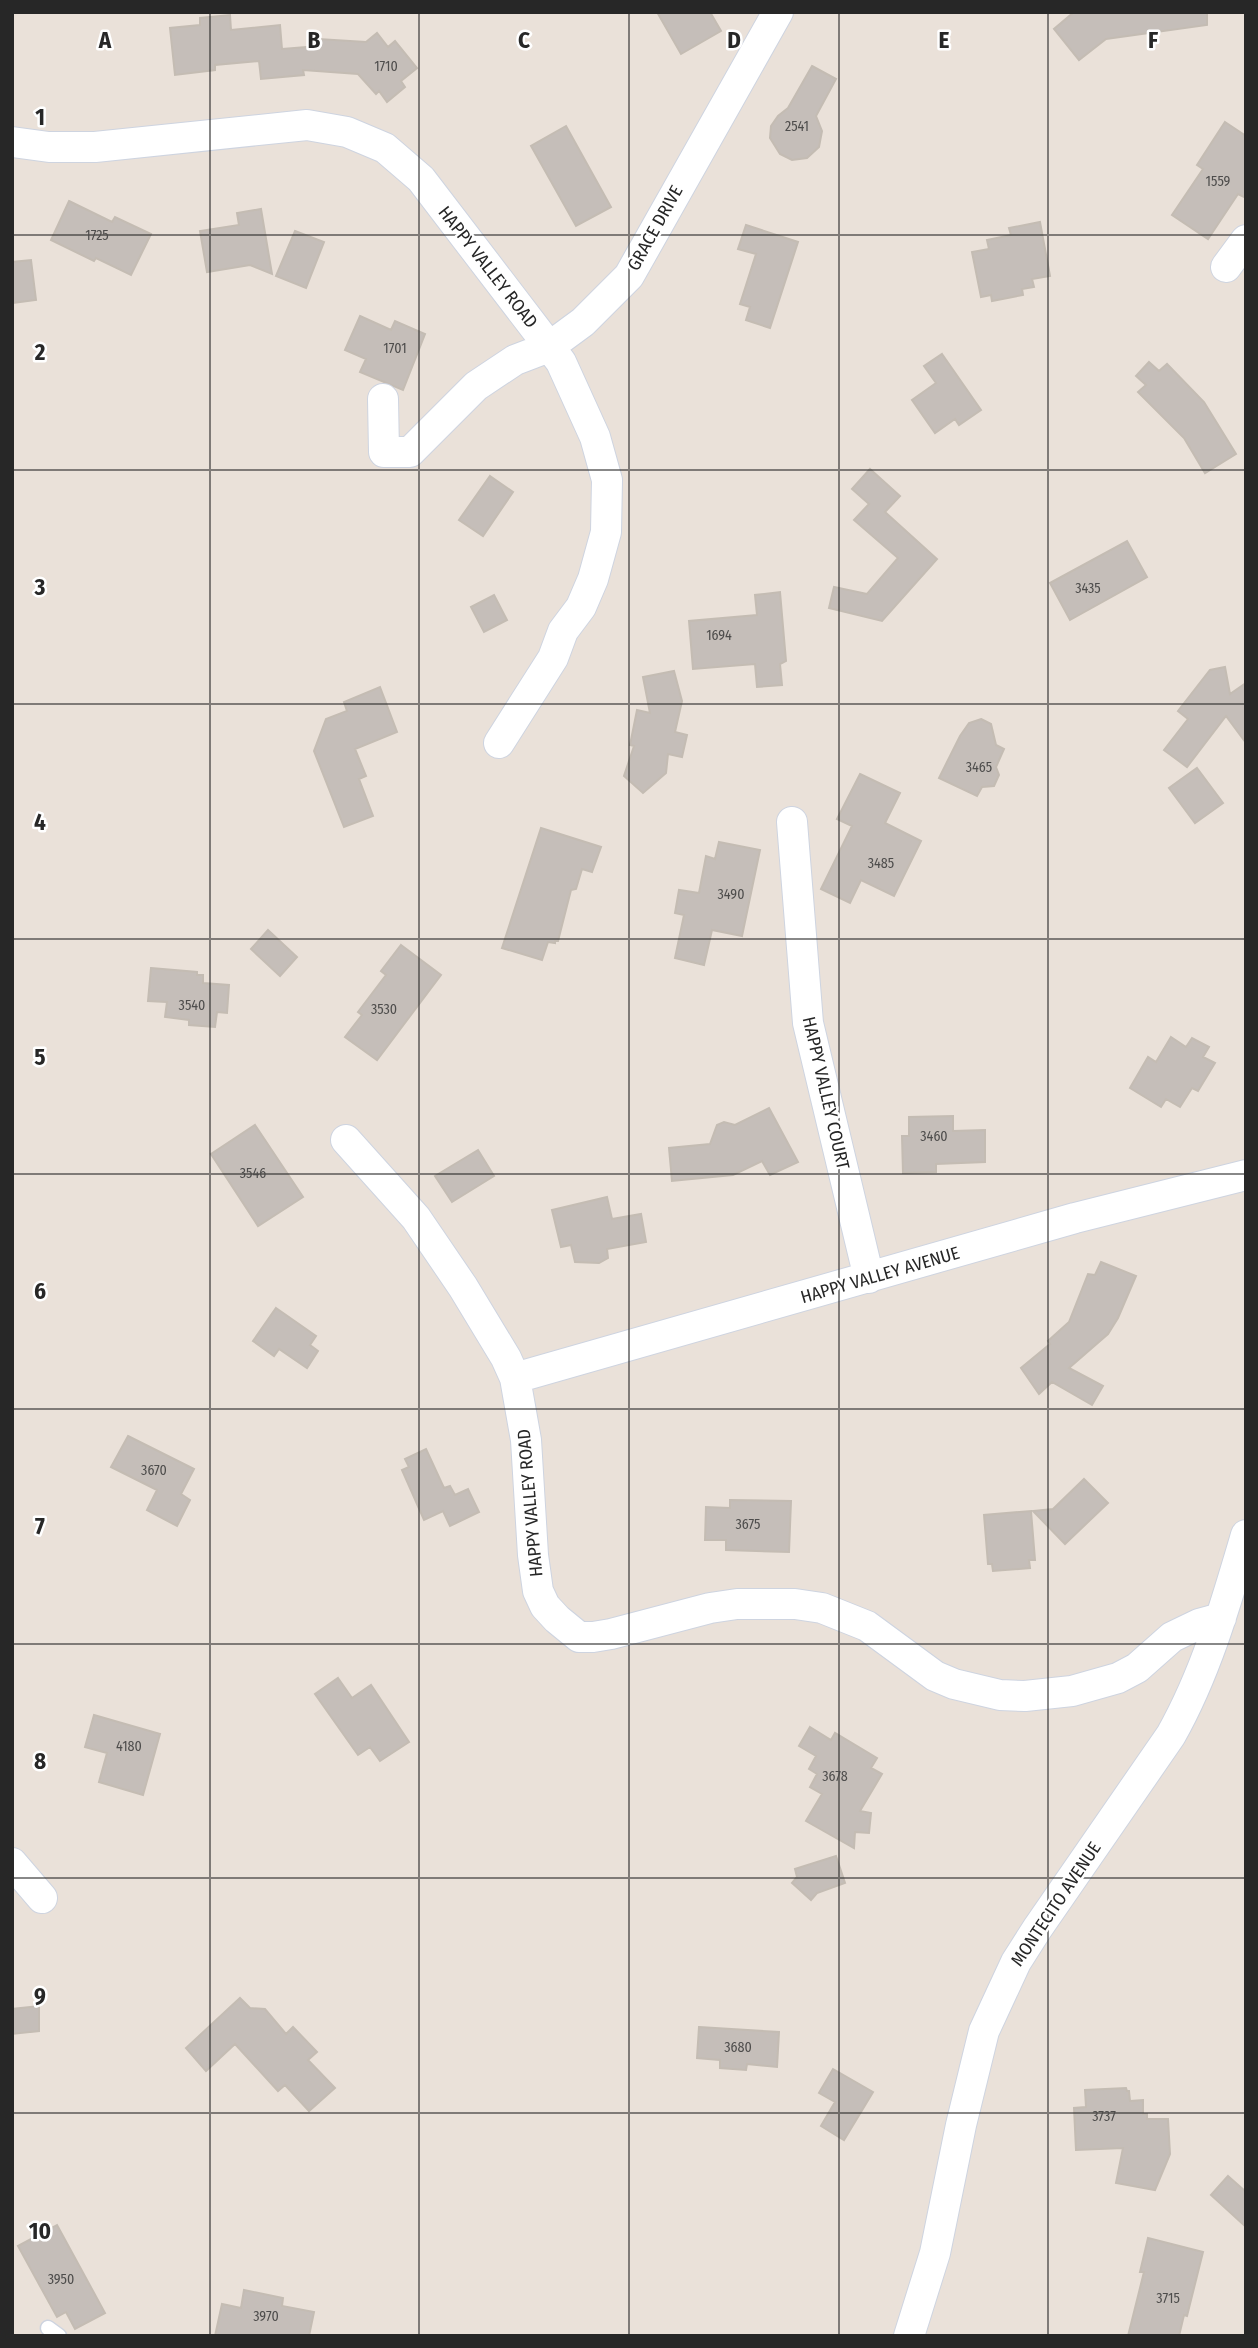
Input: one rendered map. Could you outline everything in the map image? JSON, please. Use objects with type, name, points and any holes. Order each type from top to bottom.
[{"type":"street","name":"GRACE DRIVE","points":[[383,399],[384,452],[410,452],[476,386],[515,360],[549,347],[583,322],[629,276],[778,12]]},
{"type":"street","name":"HAPPY VALLEY ROAD","points":[[12,142],[49,147],[95,147],[307,125],[347,132],[385,148],[421,179],[561,362],[595,437],[607,480],[606,532],[593,579],[581,607],[563,631],[553,658],[499,743]]},
{"type":"street","points":[[1226,267],[1246,240]]},
{"type":"street","name":"HAPPY VALLEY COURT","points":[[792,822],[808,1023],[869,1278]]},
{"type":"street","name":"HAPPY VALLEY ROAD","points":[[346,1140],[415,1218],[494,1336],[515,1378],[526,1440],[533,1555],[538,1591],[545,1606],[579,1637],[611,1634],[723,1606],[795,1604],[822,1608],[867,1626],[935,1676],[954,1684],[1000,1695],[1025,1696],[1072,1691],[1118,1678],[1137,1668],[1172,1637],[1199,1624],[1221,1618]]},
{"type":"street","name":"HAPPY VALLEY AVENUE","points":[[515,1378],[1075,1218],[1246,1175]]},
{"type":"street","name":"MONTECITO AVENUE","points":[[909,2336],[935,2253],[984,2031],[1016,1962],[1171,1735],[1187,1704],[1221,1618],[1246,1535]]},
{"type":"street","points":[[12,1863],[42,1898]]},
{"type":"building","points":[[657,12],[710,12],[721,31],[681,54]]},
{"type":"building","points":[[1074,12],[1207,12],[1207,25],[1106,39],[1079,60],[1054,29]]},
{"type":"building","points":[[230,15],[231,30],[280,25],[282,49],[319,46],[319,39],[366,42],[377,33],[388,47],[395,41],[417,68],[401,81],[405,87],[387,102],[379,91],[376,94],[358,74],[303,70],[304,75],[261,79],[259,61],[215,65],[215,70],[175,75],[170,28],[200,25],[200,18]]},
{"type":"building","points":[[812,66],[836,79],[816,116],[822,131],[819,147],[807,158],[792,160],[780,154],[770,138],[771,126],[788,108]]},
{"type":"building","points":[[1225,122],[1246,136],[1246,198],[1238,194],[1208,239],[1172,215],[1203,169],[1197,165]]},
{"type":"building","points":[[566,126],[611,207],[576,226],[531,146]]},
{"type":"building","points":[[69,201],[112,222],[115,217],[151,234],[131,275],[51,240]]},
{"type":"building","points":[[261,209],[272,274],[250,265],[207,272],[200,231],[239,225],[237,213]]},
{"type":"building","points":[[1040,222],[1050,276],[1032,279],[1034,287],[1022,289],[1023,295],[992,301],[991,295],[981,297],[972,252],[989,249],[987,240],[1011,235],[1009,228]]},
{"type":"building","points":[[746,225],[798,242],[770,328],[746,320],[750,307],[740,304],[756,254],[738,249]]},
{"type":"building","points":[[295,231],[324,242],[306,288],[276,276]]},
{"type":"building","points":[[31,260],[36,300],[12,303],[12,262]]},
{"type":"building","points":[[360,316],[391,330],[395,321],[425,334],[403,390],[360,372],[366,359],[345,350]]},
{"type":"building","points":[[942,354],[981,410],[959,425],[955,419],[935,433],[912,400],[936,383],[924,366]]},
{"type":"building","points":[[1149,362],[1159,371],[1167,364],[1204,402],[1236,454],[1205,473],[1184,438],[1138,392],[1146,385],[1136,376]]},
{"type":"building","points":[[870,469],[900,496],[885,512],[937,559],[882,621],[829,608],[834,587],[867,594],[898,558],[854,520],[869,504],[852,489]]},
{"type":"building","points":[[490,476],[513,492],[483,536],[459,520]]},
{"type":"building","points":[[1127,541],[1147,577],[1070,620],[1050,583]]},
{"type":"building","points":[[780,592],[786,661],[780,664],[782,685],[757,687],[755,664],[693,669],[689,621],[757,615],[755,595]]},
{"type":"building","points":[[494,595],[507,620],[484,632],[471,607]]},
{"type":"building","points":[[1225,667],[1230,694],[1246,683],[1246,743],[1226,716],[1187,767],[1164,750],[1188,719],[1178,711],[1210,670]]},
{"type":"building","points":[[674,671],[682,701],[675,732],[687,735],[682,757],[668,754],[666,773],[643,793],[624,776],[634,746],[630,745],[637,710],[650,713],[643,677]]},
{"type":"building","points":[[380,687],[397,732],[355,749],[366,776],[359,779],[373,816],[344,827],[314,751],[326,719],[347,711],[344,702]]},
{"type":"building","points":[[981,719],[991,724],[996,745],[1004,749],[996,767],[999,775],[994,786],[982,787],[977,796],[939,778],[969,723]]},
{"type":"building","points":[[1197,768],[1223,803],[1195,823],[1169,788]]},
{"type":"building","points":[[860,774],[900,793],[885,823],[921,841],[894,896],[861,880],[850,903],[821,889],[852,826],[837,819]]},
{"type":"building","points":[[541,828],[601,847],[592,872],[582,869],[576,889],[571,890],[558,941],[548,942],[542,960],[502,948]]},
{"type":"building","points":[[719,842],[760,850],[742,936],[712,930],[704,965],[675,958],[684,915],[675,913],[679,890],[699,893],[706,856],[715,859]]},
{"type":"building","points":[[268,930],[297,957],[280,976],[251,949]]},
{"type":"building","points":[[401,945],[441,975],[377,1060],[345,1037],[362,1015],[358,1012],[386,975],[381,971]]},
{"type":"building","points":[[151,968],[197,972],[197,975],[203,975],[203,983],[229,985],[227,1013],[217,1012],[215,1027],[189,1025],[189,1020],[165,1017],[167,1002],[148,1001]]},
{"type":"building","points":[[1171,1037],[1186,1047],[1192,1038],[1209,1047],[1203,1057],[1215,1063],[1198,1091],[1192,1088],[1180,1107],[1166,1099],[1161,1107],[1130,1088],[1148,1057],[1156,1062]]},
{"type":"building","points":[[769,1108],[798,1162],[770,1175],[762,1161],[733,1175],[672,1181],[669,1148],[710,1144],[717,1125],[724,1122],[735,1125]]},
{"type":"building","points":[[953,1116],[953,1131],[985,1130],[985,1162],[936,1164],[936,1172],[903,1173],[902,1136],[909,1136],[909,1117]]},
{"type":"building","points":[[255,1125],[303,1197],[258,1226],[211,1154]]},
{"type":"building","points":[[478,1150],[494,1176],[452,1202],[435,1176]]},
{"type":"building","points":[[607,1197],[612,1219],[641,1214],[646,1242],[607,1249],[608,1258],[599,1263],[575,1262],[571,1245],[561,1247],[552,1210]]},
{"type":"building","points":[[1101,1262],[1136,1276],[1108,1334],[1069,1368],[1103,1386],[1092,1405],[1052,1382],[1039,1394],[1021,1368],[1050,1344],[1048,1341],[1069,1322],[1088,1274],[1095,1275]]},
{"type":"building","points":[[276,1308],[316,1336],[310,1345],[318,1351],[307,1368],[279,1349],[274,1356],[253,1341]]},
{"type":"building","points":[[128,1436],[194,1469],[181,1494],[190,1500],[177,1526],[147,1510],[157,1490],[111,1467]]},
{"type":"building","points":[[426,1449],[444,1488],[450,1486],[455,1495],[468,1489],[479,1512],[450,1526],[443,1511],[424,1520],[402,1470],[409,1467],[405,1459]]},
{"type":"building","points":[[1084,1479],[1108,1503],[1065,1544],[1033,1511],[1053,1509]]},
{"type":"building","points":[[730,1500],[791,1501],[789,1552],[726,1550],[726,1540],[705,1540],[706,1507],[730,1508]]},
{"type":"building","points":[[1031,1511],[1035,1560],[1029,1560],[1030,1568],[993,1571],[992,1564],[988,1564],[984,1515]]},
{"type":"building","points":[[338,1678],[352,1698],[371,1685],[409,1742],[380,1761],[370,1747],[358,1755],[315,1694]]},
{"type":"building","points":[[94,1715],[160,1734],[143,1795],[99,1782],[107,1753],[85,1747]]},
{"type":"building","points":[[810,1727],[831,1740],[835,1733],[877,1758],[871,1768],[882,1774],[860,1811],[871,1813],[869,1833],[855,1832],[854,1848],[806,1821],[822,1794],[810,1787],[817,1774],[809,1769],[816,1756],[799,1746]]},
{"type":"building","points":[[836,1856],[845,1883],[817,1893],[811,1900],[792,1883],[797,1877],[795,1869]]},
{"type":"building","points":[[240,1998],[250,2008],[265,2009],[286,2034],[293,2027],[317,2052],[308,2060],[335,2088],[309,2111],[285,2085],[278,2091],[235,2044],[206,2071],[186,2048]]},
{"type":"building","points":[[39,2006],[39,2031],[12,2034],[12,2009]]},
{"type":"building","points":[[699,2027],[779,2032],[777,2067],[747,2064],[746,2070],[720,2068],[720,2060],[697,2058]]},
{"type":"building","points":[[833,2069],[873,2092],[844,2140],[821,2126],[835,2102],[819,2093]]},
{"type":"building","points":[[1126,2088],[1130,2101],[1143,2100],[1143,2114],[1147,2114],[1147,2119],[1168,2119],[1170,2154],[1155,2190],[1116,2183],[1123,2148],[1076,2150],[1074,2108],[1086,2107],[1085,2090]]},
{"type":"building","points":[[1228,2176],[1246,2192],[1246,2227],[1211,2195]]},
{"type":"building","points":[[57,2225],[105,2313],[75,2329],[66,2312],[57,2317],[18,2246]]},
{"type":"building","points":[[1148,2238],[1203,2252],[1187,2316],[1184,2315],[1179,2336],[1128,2336],[1144,2272],[1140,2272]]},
{"type":"building","points":[[244,2290],[283,2298],[282,2306],[314,2312],[309,2336],[215,2336],[222,2304],[241,2308]]}]
